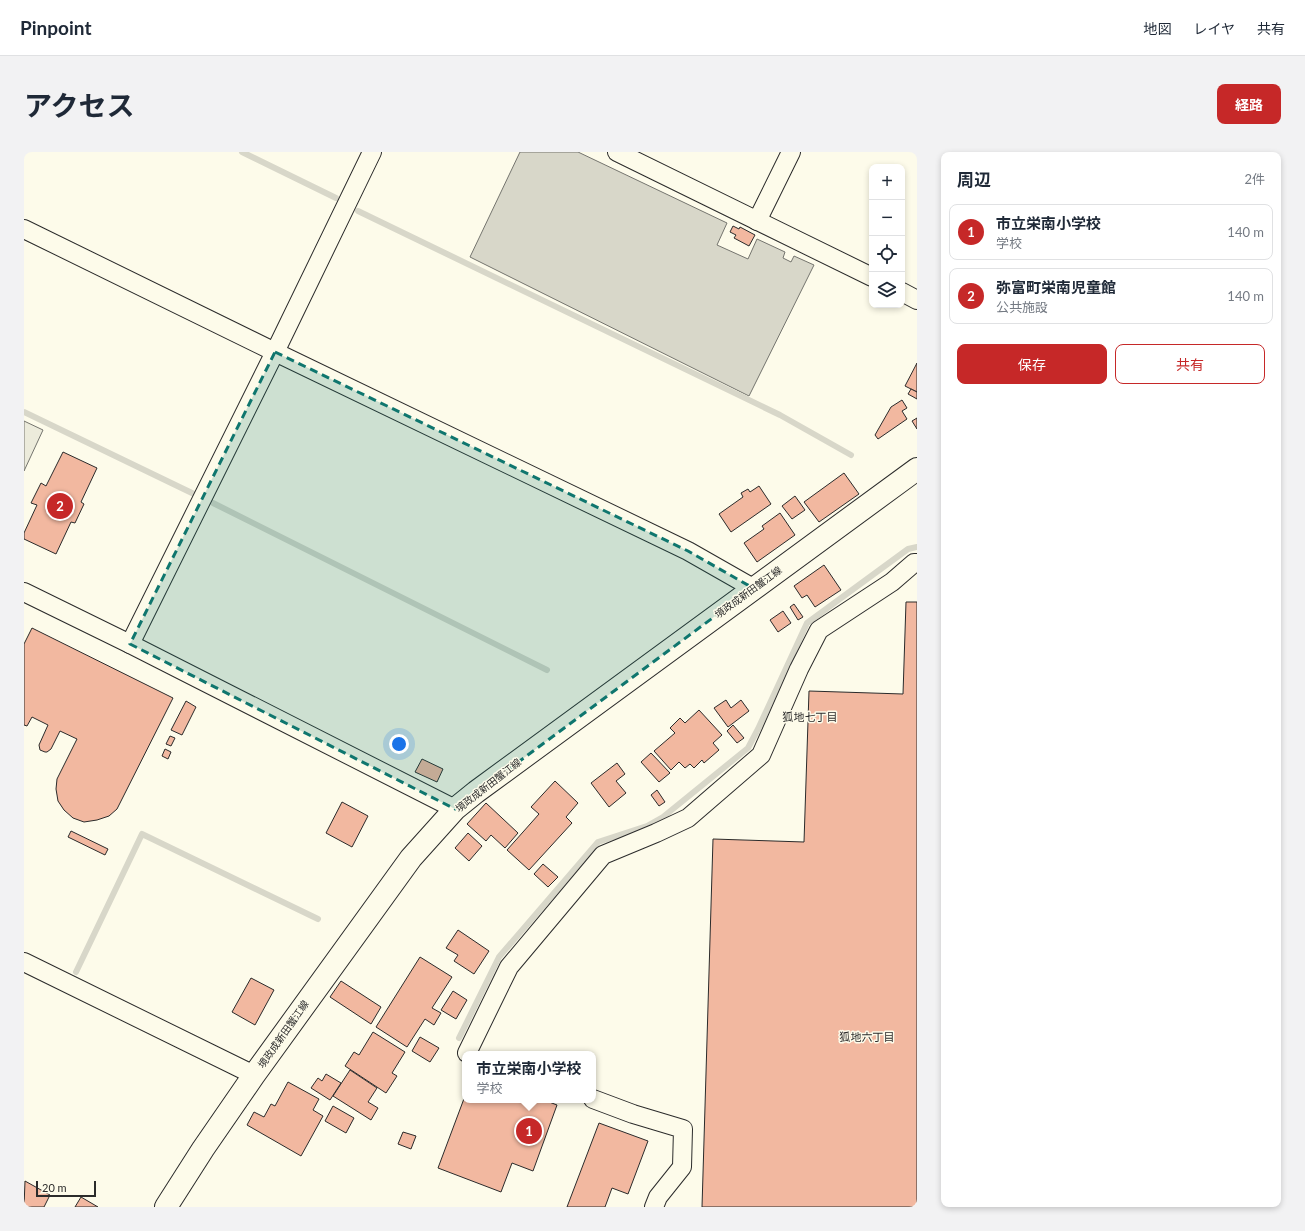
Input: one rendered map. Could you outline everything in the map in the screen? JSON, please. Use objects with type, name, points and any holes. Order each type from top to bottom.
[{"type":"main road","name":"境政成新田蟹江線","points":[[166,1207],[203,1149],[254,1075],[411,858],[455,809],[753,588],[917,469]]},
{"type":"street","points":[[130,644],[275,352],[372,152]]},
{"type":"street","points":[[617,152],[869,277]]},
{"type":"street","points":[[757,221],[791,152]]},
{"type":"street","points":[[24,229],[688,551],[753,588]]},
{"type":"street","points":[[905,294],[917,300]]},
{"type":"street","points":[[468,1051],[509,967],[603,855],[688,818],[760,755],[799,669],[819,630],[892,582],[914,563],[917,563]]},
{"type":"street","points":[[24,592],[130,644],[455,809]]},
{"type":"street","points":[[24,962],[254,1075]]},
{"type":"street","points":[[596,1100],[634,1114],[683,1129],[682,1167],[658,1197],[654,1207]]},
{"type":"highlighted area","points":[[275,352],[688,551],[753,588],[455,809],[130,644]]},
{"type":"shaded area","points":[[520,152],[578,152],[727,223],[717,245],[748,259],[757,239],[785,252],[783,258],[791,262],[794,256],[814,265],[749,396],[470,257]]},
{"type":"shaded area","points":[[24,421],[43,430],[24,471]]},
{"type":"building","points":[[733,226],[739,229],[740,227],[755,235],[749,246],[734,238],[736,235],[730,232]]},
{"type":"building","points":[[917,363],[917,392],[905,386]]},
{"type":"building","points":[[911,389],[917,392],[917,399],[908,394]]},
{"type":"building","points":[[902,400],[907,408],[902,411],[907,419],[878,439],[875,435],[891,407]]},
{"type":"building","points":[[917,418],[917,429],[912,421]]},
{"type":"building","points":[[63,452],[97,468],[81,502],[84,504],[75,523],[71,522],[56,554],[24,539],[24,533],[37,505],[31,503],[41,483],[46,486]]},
{"type":"building","points":[[844,473],[859,494],[819,522],[804,502]]},
{"type":"building","points":[[759,486],[771,504],[731,532],[719,514],[743,497],[741,493],[748,489],[750,492]]},
{"type":"building","points":[[795,496],[805,510],[792,519],[782,506]]},
{"type":"building","points":[[780,513],[795,535],[757,562],[744,543],[764,529],[762,526]]},
{"type":"building","points":[[824,565],[841,590],[815,607],[807,595],[802,598],[794,586]]},
{"type":"building","points":[[906,602],[917,602],[917,1207],[702,1207],[713,839],[804,842],[809,691],[903,694]]},
{"type":"building","points":[[794,604],[803,617],[798,620],[790,607]]},
{"type":"building","points":[[783,611],[791,623],[778,632],[770,620]]},
{"type":"building","points":[[32,628],[173,698],[117,809],[109,816],[84,822],[73,818],[64,810],[58,801],[56,789],[57,779],[77,739],[60,731],[51,749],[45,752],[40,750],[39,745],[48,725],[32,717],[27,726],[24,725],[24,644]]},
{"type":"building","points":[[726,700],[731,708],[741,700],[749,711],[728,727],[714,708]]},
{"type":"building","points":[[186,701],[196,707],[182,735],[171,730]]},
{"type":"building","points":[[699,710],[722,735],[713,743],[719,750],[704,763],[702,760],[694,768],[690,764],[685,768],[679,762],[671,770],[654,751],[675,733],[670,728],[680,718],[685,723]]},
{"type":"building","points":[[733,725],[744,738],[737,743],[727,731]]},
{"type":"building","points":[[170,736],[175,738],[171,746],[166,744]]},
{"type":"building","points":[[165,749],[171,752],[168,759],[162,756]]},
{"type":"building","points":[[651,753],[670,773],[659,782],[641,762]]},
{"type":"building","points":[[422,759],[443,769],[437,782],[415,772]]},
{"type":"building","points":[[617,763],[625,774],[616,781],[626,793],[609,807],[591,783]]},
{"type":"building","points":[[555,781],[578,803],[566,817],[572,823],[529,870],[507,850],[539,814],[531,807]]},
{"type":"building","points":[[657,790],[665,802],[659,806],[651,795]]},
{"type":"building","points":[[342,802],[368,816],[352,847],[326,833]]},
{"type":"building","points":[[486,803],[518,833],[505,848],[491,835],[486,841],[467,824]]},
{"type":"building","points":[[71,831],[108,849],[105,855],[68,837]]},
{"type":"building","points":[[468,833],[482,846],[469,861],[455,848]]},
{"type":"building","points":[[543,864],[558,877],[548,887],[534,874]]},
{"type":"building","points":[[458,930],[489,951],[474,974],[454,961],[458,955],[446,948]]},
{"type":"building","points":[[420,957],[452,977],[432,1008],[441,1013],[434,1025],[425,1019],[407,1047],[376,1027]]},
{"type":"building","points":[[251,978],[274,990],[255,1025],[232,1012]]},
{"type":"building","points":[[341,981],[381,1007],[371,1024],[330,997]]},
{"type":"building","points":[[453,991],[467,1000],[456,1019],[441,1010]]},
{"type":"building","points":[[373,1032],[405,1052],[392,1073],[397,1076],[386,1093],[345,1066],[354,1052],[359,1055]]},
{"type":"building","points":[[420,1037],[439,1048],[430,1062],[412,1051]]},
{"type":"building","points":[[350,1070],[377,1088],[368,1102],[378,1108],[371,1120],[333,1096]]},
{"type":"building","points":[[326,1074],[341,1083],[330,1100],[311,1088],[318,1078],[322,1081]]},
{"type":"building","points":[[288,1082],[319,1099],[313,1110],[323,1116],[301,1156],[247,1125],[254,1112],[264,1117],[271,1104],[275,1106]]},
{"type":"building","points":[[462,1103],[552,1103],[557,1105],[533,1171],[512,1163],[501,1192],[438,1168]]},
{"type":"building","points":[[333,1106],[354,1118],[346,1133],[325,1121]]},
{"type":"building","points":[[599,1123],[648,1141],[628,1194],[612,1188],[605,1207],[567,1207]]},
{"type":"building","points":[[403,1132],[416,1136],[411,1149],[398,1144]]},
{"type":"building","points":[[25,1181],[50,1195],[44,1207],[24,1207]]},
{"type":"building","points":[[81,1197],[98,1207],[75,1207]]},
{"type":"waterway","points":[[242,152],[336,198]]},
{"type":"waterway","points":[[358,211],[780,415],[851,455]]},
{"type":"waterway","points":[[24,412],[194,494]]},
{"type":"waterway","points":[[213,503],[547,670]]},
{"type":"waterway","points":[[459,1038],[499,957],[598,842],[647,826],[663,817],[748,748],[807,623],[908,549],[917,547]]},
{"type":"waterway","points":[[76,972],[142,834],[318,919]]},
{"type":"place","name":"弥富町栄南児童館","points":[[60,506]]},
{"type":"place","name":"市立栄南小学校","points":[[529,1131]]},
{"type":"district","name":"狐地七丁目","points":[[810,716]]},
{"type":"district","name":"狐地六丁目","points":[[867,1036]]}]
